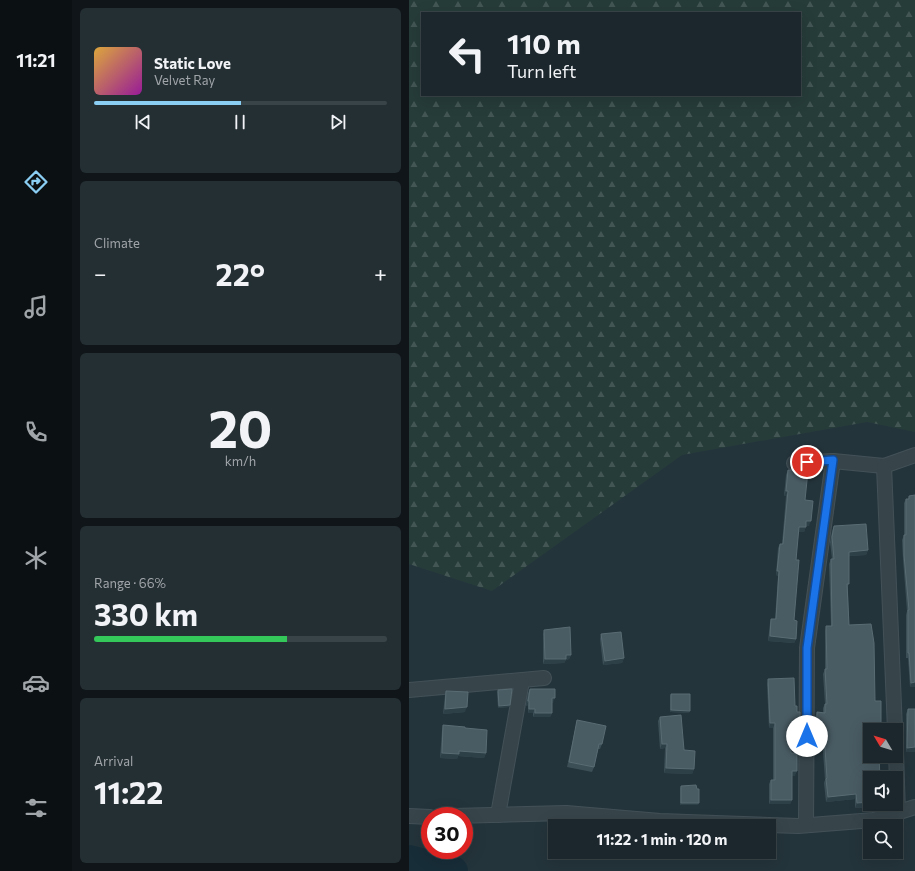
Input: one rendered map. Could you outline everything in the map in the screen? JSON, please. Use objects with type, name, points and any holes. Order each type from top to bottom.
[{"type":"street","points":[[794,463],[833,460],[884,466],[915,455]]},
{"type":"street","points":[[806,825],[807,648],[833,460]]},
{"type":"street","points":[[884,466],[895,723]]},
{"type":"street","points":[[409,690],[545,678]]},
{"type":"street","points":[[498,815],[522,681]]},
{"type":"street","points":[[896,763],[898,812]]},
{"type":"street","points":[[473,816],[566,813],[660,820],[806,825],[874,820],[915,807]]},
{"type":"street","points":[[409,816],[421,816]]},
{"type":"green space","points":[[409,0],[915,0],[915,432],[867,422],[682,455],[492,591],[409,564]]},
{"type":"building","points":[[788,470],[808,471],[805,500],[813,501],[811,521],[806,521],[806,527],[799,527],[796,560],[799,560],[794,620],[797,621],[796,639],[770,636],[771,619],[776,619],[779,571],[777,571],[780,544],[783,544],[788,491],[786,491]]},
{"type":"building","points":[[915,495],[915,682],[911,683],[908,653],[909,610],[904,555],[904,535],[906,535],[906,499],[909,499],[909,496]]},
{"type":"building","points":[[866,524],[868,550],[849,552],[849,584],[847,584],[849,625],[871,624],[874,643],[875,701],[881,701],[881,723],[863,723],[863,763],[879,763],[880,771],[863,771],[863,803],[857,803],[856,794],[828,797],[824,732],[822,732],[822,727],[817,727],[817,712],[825,713],[825,704],[827,704],[825,669],[827,669],[826,626],[832,626],[831,559],[834,559],[832,537],[834,526]]},
{"type":"building","points":[[570,627],[571,655],[566,655],[566,659],[545,659],[544,630]]},
{"type":"building","points":[[621,632],[624,658],[605,661],[601,634]]},
{"type":"building","points":[[794,678],[795,706],[797,706],[797,712],[800,712],[800,728],[791,728],[791,753],[797,753],[797,771],[792,771],[792,800],[771,800],[771,780],[775,780],[775,723],[770,723],[768,679]]},
{"type":"building","points":[[512,689],[510,705],[499,706],[498,690]]},
{"type":"building","points":[[530,689],[555,689],[555,698],[552,698],[552,713],[535,713],[535,709],[529,709],[528,701]]},
{"type":"building","points":[[446,691],[468,692],[467,707],[445,709]]},
{"type":"building","points":[[671,694],[690,694],[690,711],[671,710]]},
{"type":"building","points":[[908,709],[915,709],[915,747],[907,748]]},
{"type":"building","points":[[681,715],[684,750],[695,751],[694,769],[666,768],[667,744],[662,744],[660,717]]},
{"type":"building","points":[[577,720],[606,726],[602,744],[599,744],[594,767],[569,762]]},
{"type":"building","points":[[443,725],[487,730],[486,753],[459,751],[459,754],[442,753]]},
{"type":"building","points":[[696,785],[697,789],[699,789],[699,803],[681,803],[681,786]]},
{"type":"waterway","points":[[409,860],[453,871]]},
{"type":"route","points":[[807,462],[833,460],[807,648],[807,736]]}]
